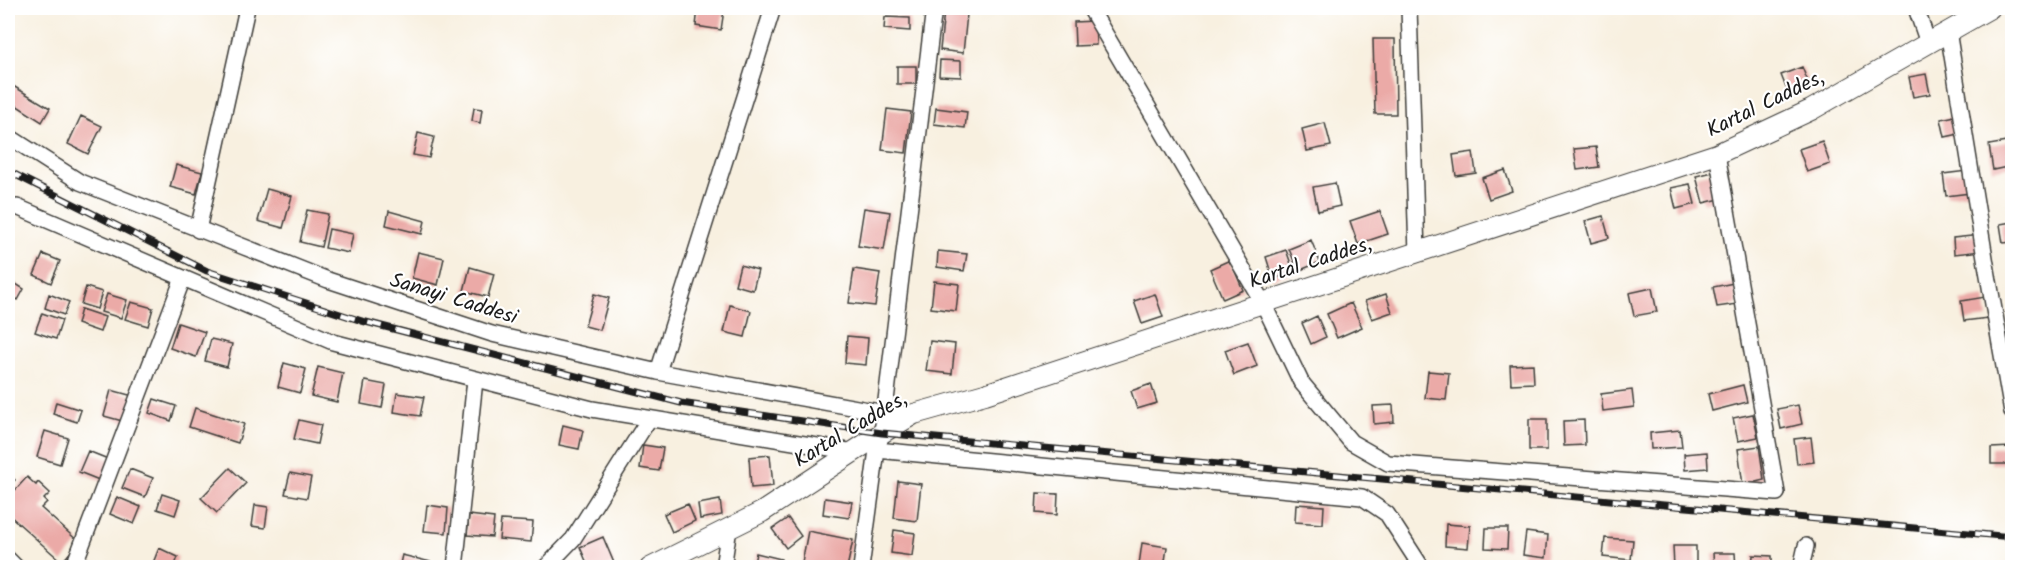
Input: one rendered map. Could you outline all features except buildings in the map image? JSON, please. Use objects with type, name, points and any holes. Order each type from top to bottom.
[{"type":"main road","name":"Kartal Caddes,","points":[[650,567],[762,512],[854,452],[880,441],[914,414],[984,394],[1718,154],[1811,110],[1990,8]]},
{"type":"street","points":[[198,230],[247,8]]},
{"type":"street","points":[[658,372],[773,8]]},
{"type":"street","points":[[861,567],[885,413],[934,8]]},
{"type":"street","points":[[1090,8],[1263,303],[1301,382],[1351,442],[1388,463],[1777,493],[1718,154]]},
{"type":"street","points":[[1409,8],[1418,253]]},
{"type":"street","points":[[1916,8],[1928,43]]},
{"type":"street","points":[[1948,31],[1986,264],[2013,411]]},
{"type":"street","name":"Sanayi Caddesi","points":[[8,136],[80,182],[328,280],[492,334],[658,372],[885,413],[914,414]]},
{"type":"street","points":[[17,207],[333,342],[592,410],[854,452]]},
{"type":"street","points":[[73,567],[183,278]]},
{"type":"street","points":[[455,567],[474,380]]},
{"type":"street","points":[[545,567],[573,539],[649,419]]},
{"type":"street","points":[[880,441],[1362,497],[1387,514],[1422,567]]},
{"type":"street","points":[[723,567],[729,528]]},
{"type":"street","points":[[1801,567],[1806,546]]},
{"type":"railway","points":[[8,171],[207,271],[362,321],[681,403],[882,433],[2012,537]]}]
